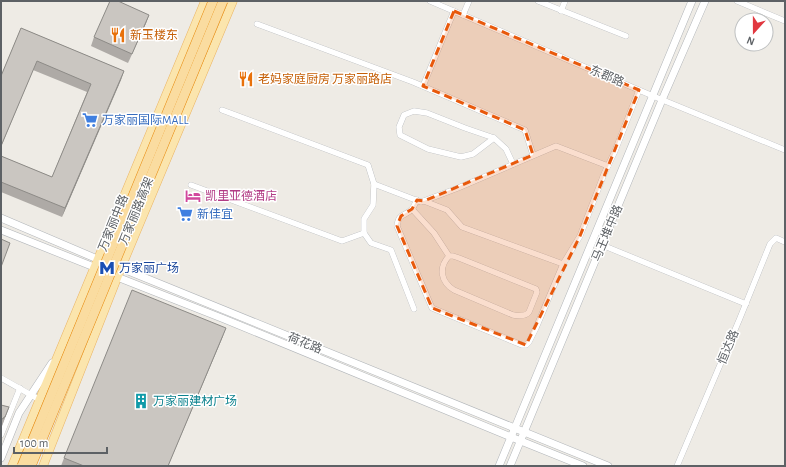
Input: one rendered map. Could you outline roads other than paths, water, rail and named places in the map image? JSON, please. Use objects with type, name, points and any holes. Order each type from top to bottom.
[{"type":"highway","name":"万家丽路高架","points":[[22,466],[213,1]]},
{"type":"highway","name":"万家丽路高架","points":[[31,466],[223,1]]},
{"type":"main road","name":"万家丽中路","points":[[12,466],[205,1]]},
{"type":"main road","name":"万家丽中路","points":[[43,466],[117,277],[232,1]]},
{"type":"main road","name":"马王堆中路","points":[[499,466],[692,1]]},
{"type":"main road","name":"马王堆中路","points":[[510,466],[662,100],[705,1]]},
{"type":"main road","name":"荷花路","points":[[1,218],[98,259],[608,466]]},
{"type":"main road","name":"荷花路","points":[[1,230],[583,466]]},
{"type":"main road","points":[[1,458],[19,413],[60,352]]},
{"type":"street","name":"东郡路","points":[[430,1],[662,100],[785,150]]},
{"type":"street","points":[[463,15],[469,1]]},
{"type":"street","points":[[538,1],[626,36]]},
{"type":"street","points":[[561,10],[565,1]]},
{"type":"street","points":[[737,1],[785,21]]},
{"type":"street","points":[[423,86],[454,11]]},
{"type":"street","points":[[257,24],[423,86],[524,130],[533,155]]},
{"type":"street","points":[[416,200],[412,209],[401,216],[397,226],[432,308],[522,345],[526,345],[529,342],[563,264],[580,236],[639,90]]},
{"type":"street","points":[[222,110],[368,165],[374,184],[373,205],[364,219],[364,233],[371,244],[391,250],[414,309]]},
{"type":"street","points":[[494,138],[473,154],[461,157],[428,149],[400,135],[399,127],[404,115],[414,111],[427,113],[494,138],[506,149],[513,164]]},
{"type":"street","points":[[424,201],[556,146],[608,166]]},
{"type":"street","points":[[374,184],[447,210],[462,227],[563,264]]},
{"type":"street","points":[[192,185],[342,241],[364,233]]},
{"type":"street","points":[[412,209],[434,233],[449,256],[459,258],[536,288],[537,292],[528,314],[523,316],[512,316],[447,286],[442,274],[449,256]]},
{"type":"street","name":"恒达路","points":[[677,466],[770,244],[776,238],[785,242]]},
{"type":"street","points":[[602,244],[746,304]]},
{"type":"street","points":[[1,378],[40,400]]},
{"type":"street","points":[[1,435],[20,388]]},
{"type":"street","points":[[1,413],[8,416]]},
{"type":"place","name":"新玉楼东","points":[[118,35]]},
{"type":"place","name":"老妈家庭厨房 万家丽路店","points":[[246,79]]},
{"type":"place","name":"万家丽国际MALL","points":[[90,120]]},
{"type":"place","name":"凯里亚德酒店","points":[[193,196]]},
{"type":"place","name":"新佳宜","points":[[185,214]]},
{"type":"place","name":"万家丽广场","points":[[107,268]]},
{"type":"place","name":"万家丽建材广场","points":[[141,401]]}]
